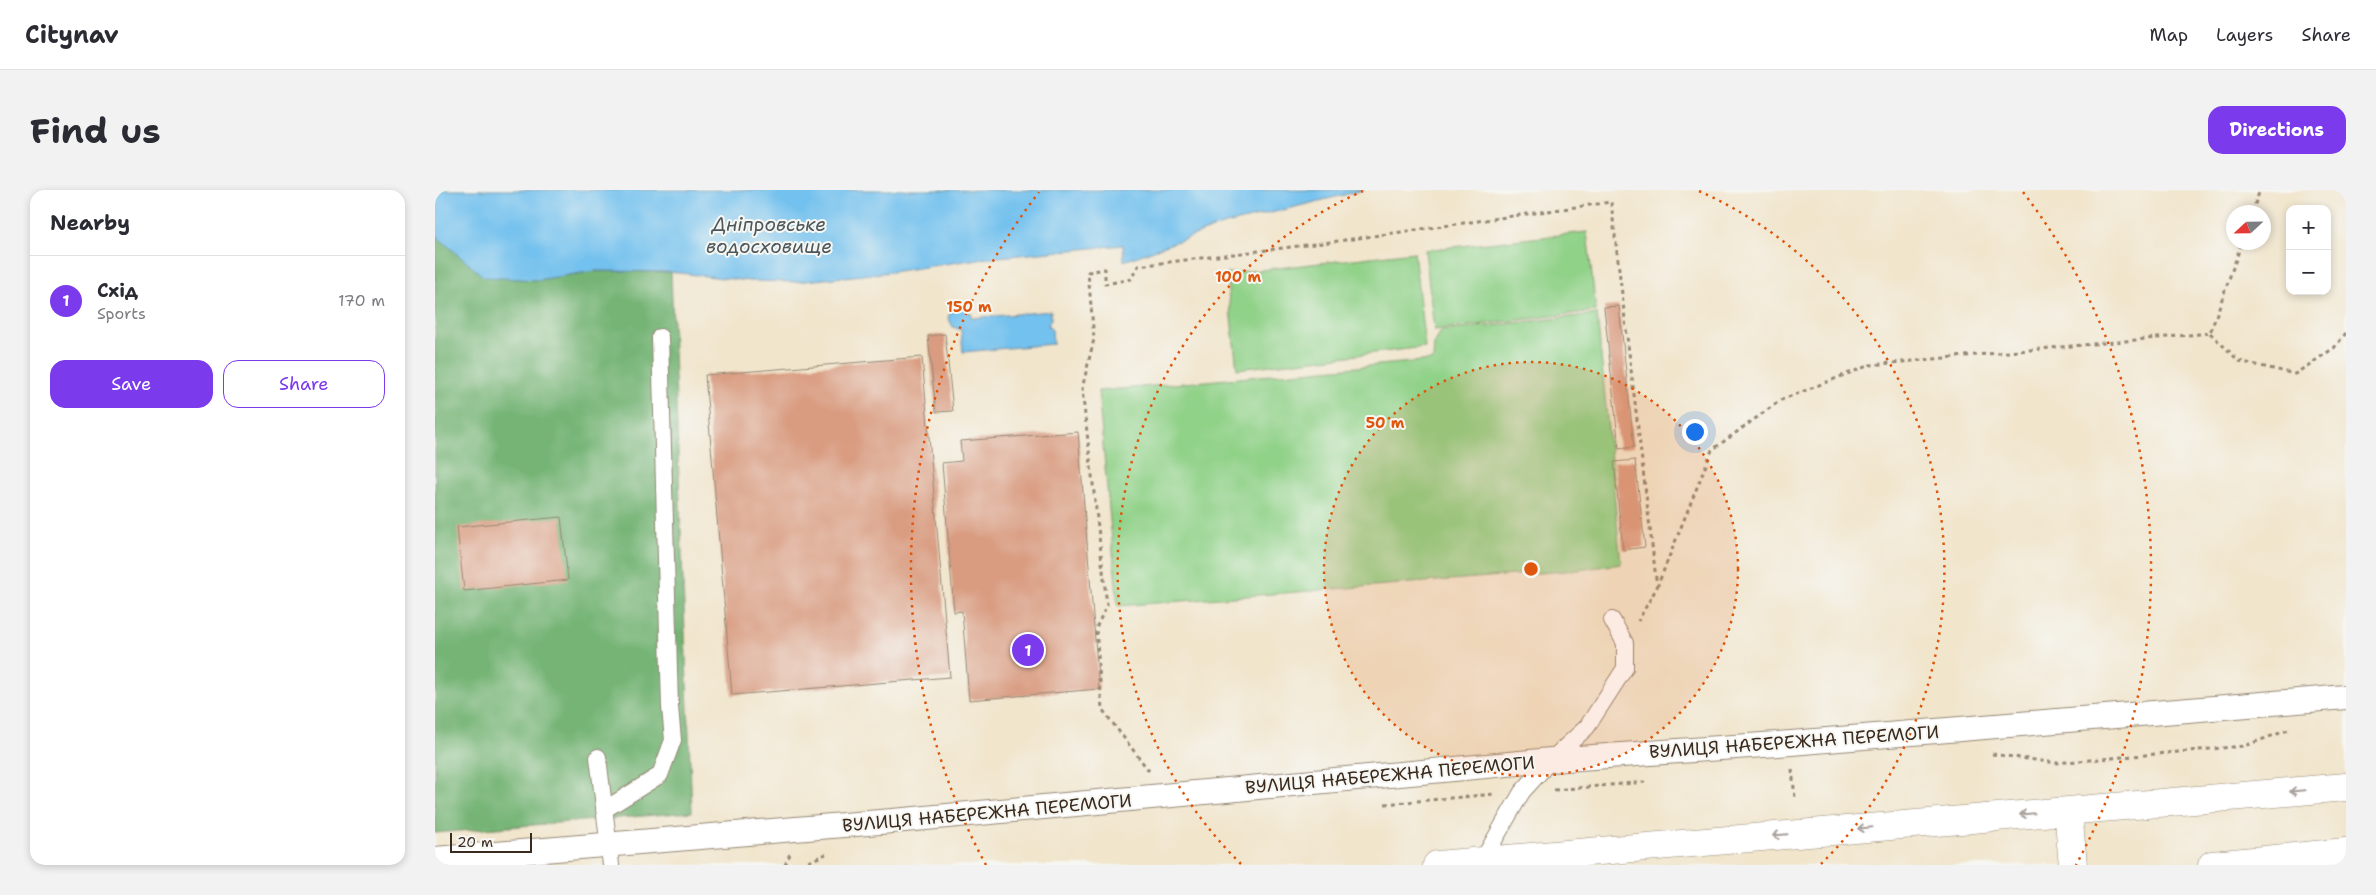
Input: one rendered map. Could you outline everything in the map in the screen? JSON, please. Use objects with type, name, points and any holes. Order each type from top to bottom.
[{"type":"main road","points":[[1437,865],[2346,787]]},
{"type":"main road","points":[[2068,811],[2073,865]]},
{"type":"main road","points":[[2211,865],[2333,857]]},
{"type":"street","name":"ВУЛИЦЯ НАБЕРЕЖНА ПЕРЕМОГИ","points":[[435,859],[610,855],[1167,796],[1551,760],[1791,743],[2346,696]]},
{"type":"lane","points":[[604,810],[660,775],[673,740],[669,707],[660,337]]},
{"type":"lane","points":[[1482,861],[1522,792],[1551,760],[1587,727],[1625,668],[1625,644],[1612,620]]},
{"type":"lane","points":[[598,757],[610,855]]},
{"type":"path","points":[[2255,205],[2260,190]]},
{"type":"path","points":[[1167,796],[1102,709],[1096,628],[1107,605],[1082,389],[1094,339],[1088,272],[1105,269],[1105,284],[1131,279],[1138,266],[1338,241],[1611,202],[1657,587]]},
{"type":"path","points":[[2210,333],[2239,250]]},
{"type":"path","points":[[1625,644],[1657,587],[1711,450],[1781,400],[1870,364],[2210,333],[2239,361],[2295,374],[2334,348],[2346,333]]},
{"type":"path","points":[[1988,754],[2056,764],[2245,746],[2297,727]]},
{"type":"path","points":[[1783,770],[1802,768]]},
{"type":"path","points":[[1384,804],[1648,782]]},
{"type":"path","points":[[801,865],[828,853]]},
{"type":"green space","points":[[1587,232],[1596,311],[1434,330],[1425,250]]},
{"type":"green space","points":[[435,235],[537,280],[595,271],[671,272],[692,812],[435,833]]},
{"type":"green space","points":[[1414,252],[1425,347],[1237,369],[1226,274]]},
{"type":"green space","points":[[1597,314],[1621,564],[1578,570],[1118,606],[1098,391],[1433,360],[1434,344],[1441,331]]},
{"type":"water","name":"Дніпровське водосховище","points":[[435,190],[1364,190],[1222,225],[1124,261],[1123,245],[978,259],[891,272],[796,282],[749,281],[671,272],[595,271],[537,280],[484,277],[435,235]]},
{"type":"water","points":[[962,306],[969,309],[972,318],[1051,311],[1051,319],[1048,325],[1052,330],[1053,344],[963,352],[961,330],[953,327],[948,317],[954,307]]},
{"type":"building","points":[[1619,306],[1634,447],[1619,449],[1604,307]]},
{"type":"building","points":[[945,334],[953,411],[936,412],[928,336]]},
{"type":"building","points":[[922,357],[950,677],[732,695],[705,375]]},
{"type":"building","points":[[1078,432],[1099,689],[969,700],[962,611],[954,612],[942,463],[962,461],[960,441]]},
{"type":"building","points":[[1635,460],[1645,547],[1623,550],[1614,462]]},
{"type":"building","points":[[561,517],[568,580],[464,591],[457,527]]},
{"type":"place","name":"Схід","points":[[1028,650]]}]
